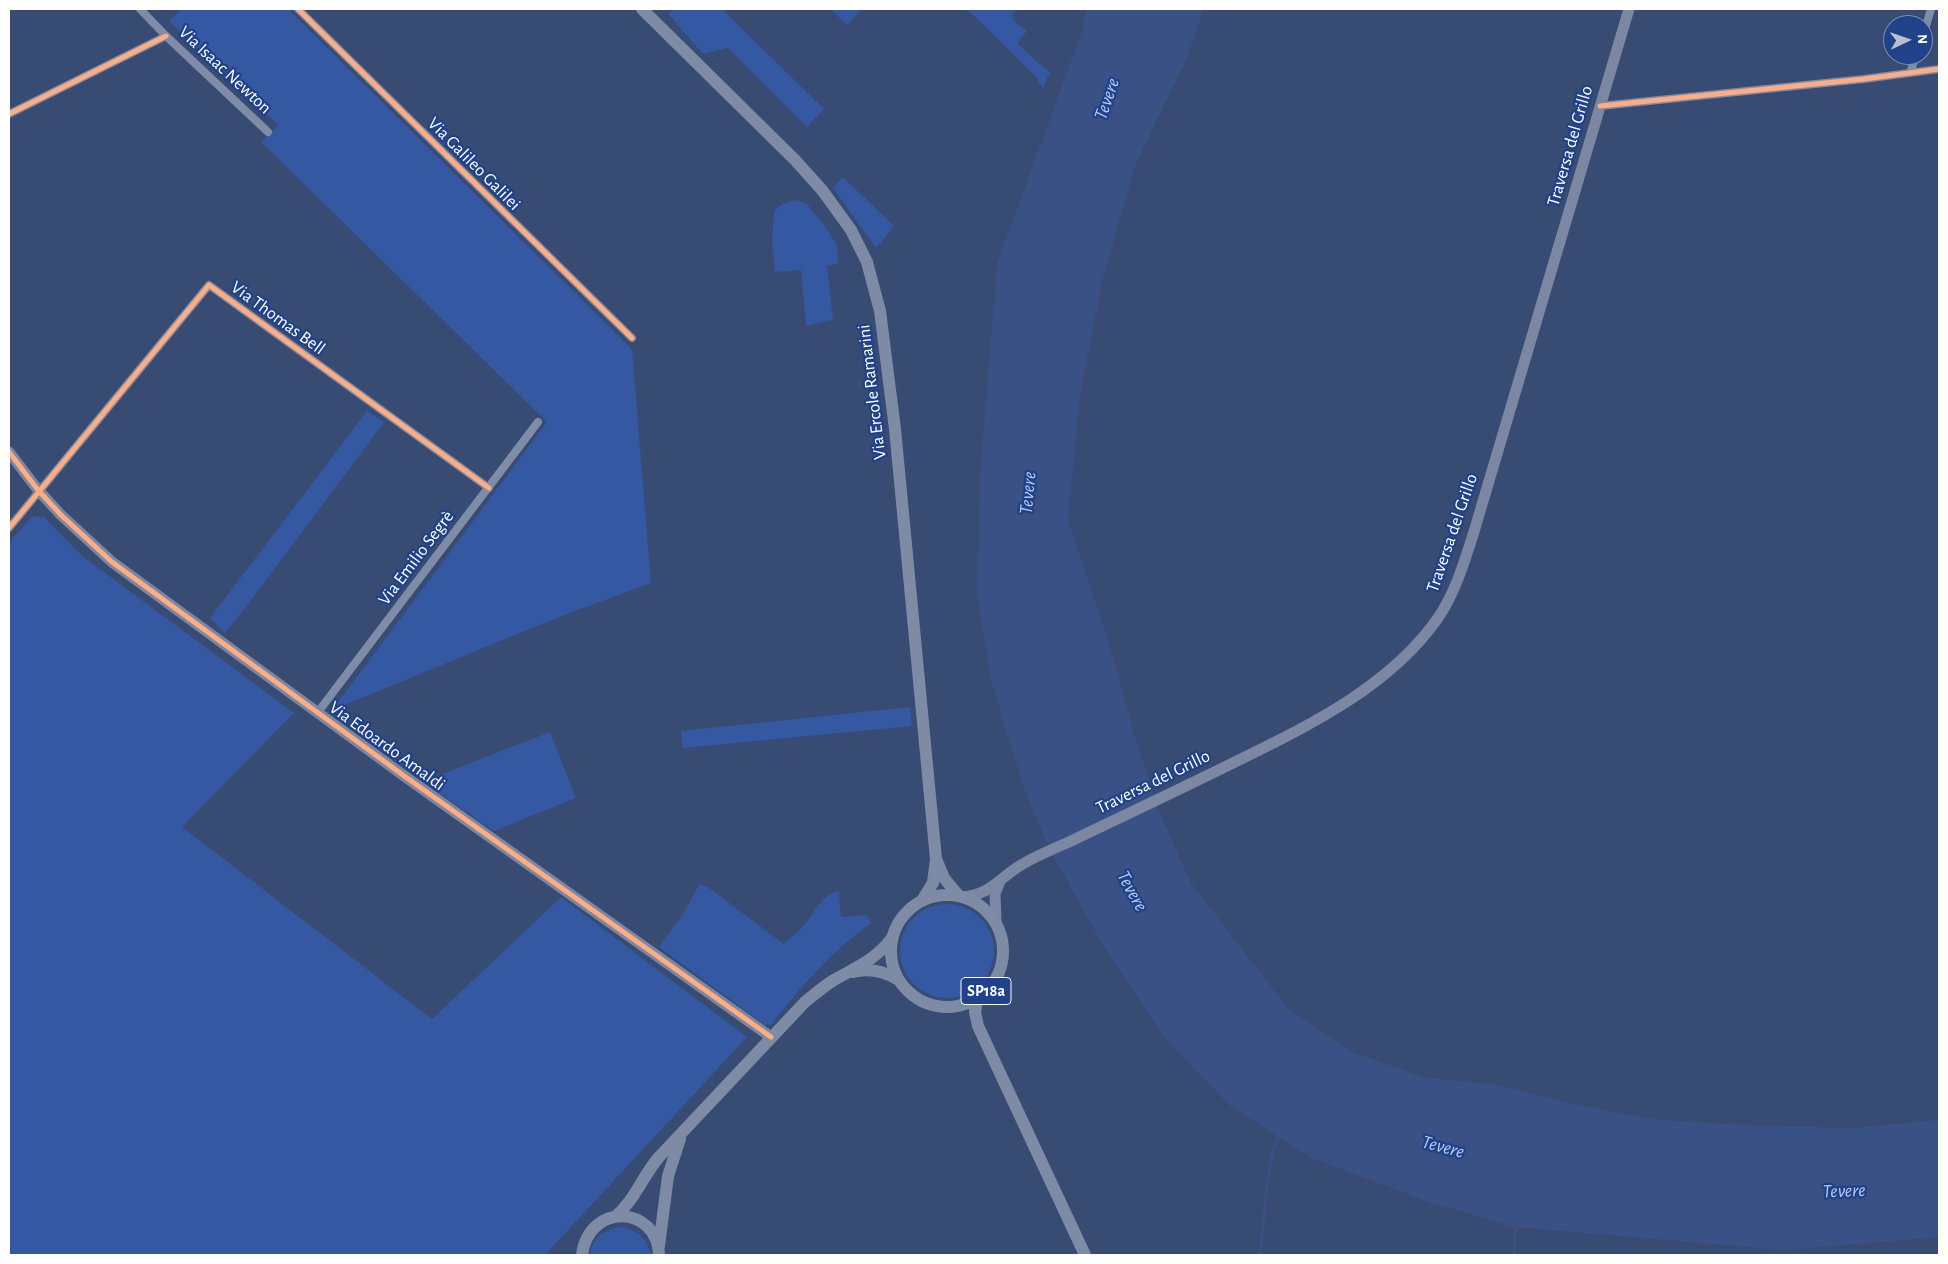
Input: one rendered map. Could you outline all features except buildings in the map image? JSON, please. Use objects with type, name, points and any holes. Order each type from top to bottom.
[{"type":"main road","name":"Via Ercole Ramarini","points":[[642,9],[795,160],[822,190],[851,230],[866,262],[876,293],[895,430],[936,859],[932,883],[923,900]]},
{"type":"main road","name":"Traversa del Grillo","points":[[897,979],[891,962],[892,938],[896,926],[907,910],[923,900],[941,894],[961,896],[983,893],[1014,869],[1033,859],[1189,785],[1313,723],[1354,697],[1406,655],[1442,613],[1457,582],[1477,523],[1629,9]]},
{"type":"main road","name":"Via Edoardo Amaldi","points":[[9,452],[38,490],[61,515],[112,562],[407,778],[771,1037]]},
{"type":"main road","name":"Via Ercole Ramarini","points":[[936,859],[944,878],[961,896]]},
{"type":"main road","points":[[996,922],[995,894],[1001,880]]},
{"type":"main road","name":"Traversa del Grillo","points":[[961,896],[985,909],[996,922]]},
{"type":"main road","name":"SP18a","points":[[897,979],[916,998],[930,1005],[946,1008],[962,1006],[976,999],[990,988],[999,973],[1003,956],[1002,939],[996,922]]},
{"type":"main road","name":"Traversa del Grillo","points":[[583,1250],[588,1234],[595,1226],[615,1216],[632,1199],[654,1163],[805,1002],[820,989],[870,959],[892,938]]},
{"type":"main road","points":[[846,975],[858,971],[873,970],[881,971],[897,979]]},
{"type":"main road","points":[[976,999],[975,1012],[978,1026],[1085,1255]]},
{"type":"main road","name":"Traversa del Grillo","points":[[659,1252],[668,1176],[683,1132]]},
{"type":"main road","points":[[615,1216],[627,1216],[643,1223],[655,1236],[659,1252]]},
{"type":"main road","points":[[576,1255],[583,1250]]},
{"type":"street","name":"Via Isaac Newton","points":[[140,9],[268,132]]},
{"type":"street","name":"Via Galileo Galilei","points":[[298,9],[632,338]]},
{"type":"street","points":[[9,114],[166,36]]},
{"type":"street","points":[[1910,73],[1913,65]]},
{"type":"street","points":[[1600,106],[1939,69]]},
{"type":"street","name":"Via Thomas Bell","points":[[9,528],[38,490],[209,285],[489,488]]},
{"type":"street","name":"Via Emilio Segrè","points":[[318,712],[538,422]]},
{"type":"shaded area","points":[[182,9],[288,9],[632,349],[651,583],[564,615],[332,710],[547,422],[261,142],[278,125],[169,21]]},
{"type":"shaded area","points":[[674,9],[722,9],[824,109],[807,127],[728,48],[703,54],[668,14]]},
{"type":"shaded area","points":[[830,9],[862,9],[847,25]]},
{"type":"shaded area","points":[[967,9],[1015,9],[1012,19],[1027,31],[1017,43],[1050,72],[1043,88],[1035,76]]},
{"type":"shaded area","points":[[843,177],[894,226],[876,248],[833,188]]},
{"type":"shaded area","points":[[795,200],[806,203],[837,245],[838,264],[827,266],[833,320],[806,326],[801,270],[775,272],[772,241],[774,211],[782,204]]},
{"type":"shaded area","points":[[367,411],[384,422],[225,633],[210,618]]},
{"type":"shaded area","points":[[32,516],[44,517],[81,555],[294,713],[182,827],[432,1019],[561,897],[747,1037],[545,1255],[9,1255],[9,543]]},
{"type":"shaded area","points":[[910,707],[912,726],[683,748],[681,731]]},
{"type":"shaded area","points":[[550,732],[576,798],[494,831],[429,786],[432,778]]},
{"type":"shaded area","points":[[699,885],[708,887],[784,944],[802,928],[823,899],[839,891],[841,917],[867,915],[871,923],[843,945],[818,970],[772,1024],[765,1025],[659,947],[683,914]]},
{"type":"shaded area","points":[[947,904],[965,908],[980,918],[990,933],[994,951],[990,969],[980,984],[965,994],[947,998],[929,994],[914,984],[904,969],[900,951],[904,933],[914,918],[929,908]]},
{"type":"shaded area","points":[[624,1227],[642,1237],[648,1245],[651,1255],[590,1255],[594,1243],[601,1234],[612,1229]]},
{"type":"water","name":"Tevere","points":[[1086,9],[1204,9],[1187,58],[1135,166],[1103,278],[1080,394],[1068,519],[1105,630],[1134,733],[1160,814],[1191,883],[1289,1010],[1352,1052],[1424,1077],[1498,1085],[1569,1103],[1650,1119],[1738,1125],[1851,1128],[1939,1120],[1939,1237],[1784,1250],[1515,1227],[1429,1202],[1314,1159],[1229,1105],[1163,1036],[1101,942],[1050,850],[1023,786],[991,680],[977,595],[980,476],[997,264],[1081,34]]},
{"type":"waterway","points":[[1259,1255],[1270,1163],[1279,1134]]},
{"type":"waterway","points":[[1514,1255],[1516,1224]]},
{"type":"cycle path","points":[[298,9],[632,338]]},
{"type":"cycle path","points":[[9,114],[166,36]]},
{"type":"cycle path","points":[[1600,106],[1864,79],[1939,69]]},
{"type":"cycle path","points":[[9,528],[209,285],[489,488]]},
{"type":"cycle path","points":[[9,452],[38,490],[61,515],[112,562],[407,778],[771,1037]]}]
